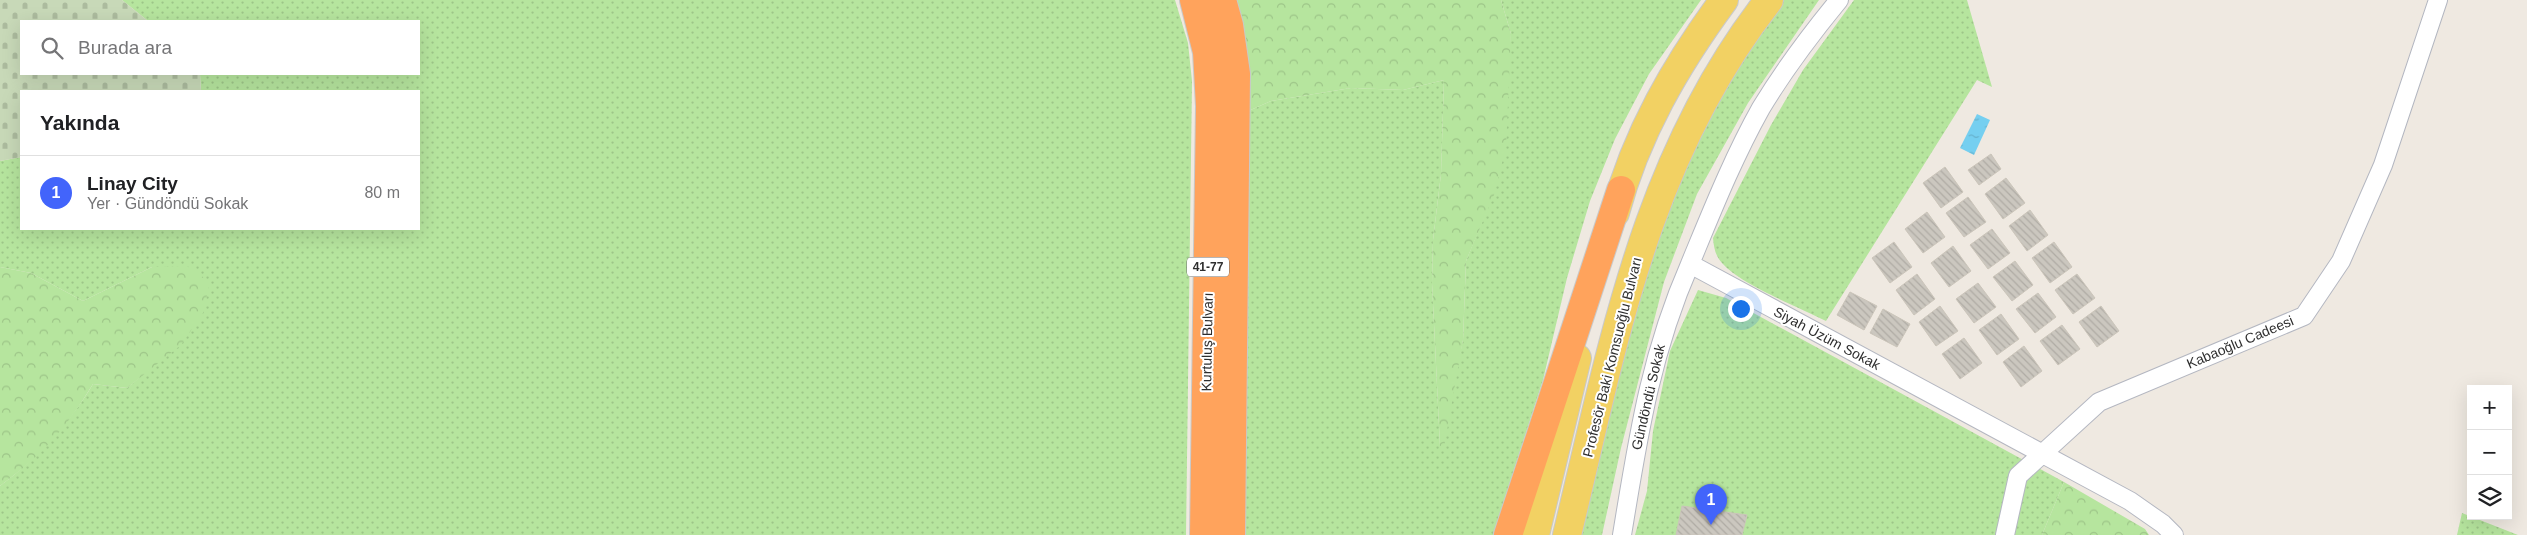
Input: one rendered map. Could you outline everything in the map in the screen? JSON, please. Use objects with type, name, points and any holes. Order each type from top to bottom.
[{"type":"highway","name":"Kurtuluş Bulvarı","points":[[1194,0],[1207,52],[1210,106],[1204,535]]},
{"type":"highway","name":"Kurtuluş Bulvarı","points":[[1222,0],[1231,33],[1236,74],[1231,535]]},
{"type":"highway","points":[[1508,535],[1621,190]]},
{"type":"main road","points":[[1535,535],[1585,326],[1621,190],[1633,155],[1656,106],[1678,67],[1724,0]]},
{"type":"main road","name":"Profesör Baki Komsuoğlu Bulvarı","points":[[1567,535],[1623,304],[1654,208],[1670,166],[1712,84],[1734,46],[1769,0]]},
{"type":"street","points":[[1690,264],[1726,178],[1762,108],[1810,34],[1839,0]]},
{"type":"street","name":"Kabaoğlu Cadeesi","points":[[2005,535],[2018,476],[2099,402],[2304,316],[2341,261],[2383,165],[2438,0]]},
{"type":"street","name":"Siyah Üzüm Sokak","points":[[1690,264],[2130,501],[2163,524],[2174,535]]},
{"type":"street","name":"Gündöndü Sokak","points":[[1622,535],[1636,442],[1648,389],[1661,339],[1690,264]]},
{"type":"green space","points":[[0,0],[122,0],[147,20],[20,20],[20,75],[200,75],[201,90],[20,90],[20,157],[0,161]]},
{"type":"green space","points":[[122,0],[1175,0],[1188,43],[1192,81],[1186,535],[0,535],[0,486],[39,452],[63,426],[93,384],[127,388],[152,367],[152,267],[83,301],[31,273],[0,267],[0,161],[20,157],[20,230],[420,230],[420,90],[201,90],[200,75],[420,75],[420,20],[147,20]]},
{"type":"green space","points":[[1230,0],[1501,0],[1511,34],[1506,147],[1494,195],[1466,261],[1463,340],[1444,447],[1440,446],[1432,283],[1433,240],[1441,174],[1444,80],[1403,90],[1351,88],[1271,101],[1246,112]]},
{"type":"green space","points":[[1501,0],[1701,0],[1649,74],[1615,139],[1590,201],[1567,278],[1543,380],[1493,535],[1244,535],[1246,112],[1271,101],[1351,88],[1403,90],[1444,80],[1441,174],[1433,240],[1432,283],[1440,446],[1463,340],[1466,261],[1493,195],[1511,34]]},
{"type":"green space","points":[[1781,0],[1819,0],[1748,103],[1697,194],[1664,282],[1621,448],[1602,535],[1578,535],[1644,266],[1720,87]]},
{"type":"green space","points":[[1854,0],[1967,0],[1992,87],[1977,80],[1826,321],[1771,295],[1731,271],[1718,257],[1714,248],[1713,238],[1771,125],[1803,70]]},
{"type":"green space","points":[[187,266],[210,282],[203,313],[181,345],[127,388],[93,384],[63,428],[41,452],[0,486],[0,267],[31,273],[83,301],[152,267]]},
{"type":"green space","points":[[1698,290],[1726,298],[2064,482],[2042,535],[1635,535],[1647,491],[1653,431],[1670,351]]},
{"type":"green space","points":[[2064,482],[2145,529],[2149,535],[2042,535]]},
{"type":"green space","points":[[2462,513],[2467,515],[2467,520],[2480,520],[2518,535],[2457,535]]},
{"type":"water","points":[[1977,114],[1990,120],[1974,155],[1960,148]]},
{"type":"building","points":[[1991,154],[2001,169],[1979,185],[1968,170]]},
{"type":"building","points":[[1945,167],[1963,192],[1941,208],[1923,183]]},
{"type":"building","points":[[2006,178],[2025,203],[2003,219],[1985,194]]},
{"type":"building","points":[[1968,197],[1986,222],[1964,237],[1946,213]]},
{"type":"building","points":[[2030,210],[2048,235],[2027,251],[2009,226]]},
{"type":"building","points":[[1927,212],[1945,237],[1923,253],[1905,229]]},
{"type":"building","points":[[1992,229],[2010,253],[1988,269],[1970,245]]},
{"type":"building","points":[[1894,242],[1912,267],[1890,283],[1872,258]]},
{"type":"building","points":[[2054,242],[2072,267],[2050,283],[2032,258]]},
{"type":"building","points":[[1953,246],[1971,271],[1949,287],[1931,263]]},
{"type":"building","points":[[2015,261],[2033,285],[2012,301],[1993,277]]},
{"type":"building","points":[[1917,274],[1935,299],[1914,315],[1896,290]]},
{"type":"building","points":[[2077,274],[2095,298],[2073,314],[2055,290]]},
{"type":"building","points":[[1978,283],[1996,307],[1974,323],[1956,299]]},
{"type":"building","points":[[1850,292],[1877,306],[1864,330],[1837,315]]},
{"type":"building","points":[[2038,293],[2056,317],[2035,333],[2016,309]]},
{"type":"building","points":[[1940,306],[1958,331],[1936,346],[1919,322]]},
{"type":"building","points":[[2101,306],[2119,331],[2097,347],[2079,322]]},
{"type":"building","points":[[1883,309],[1910,324],[1897,347],[1870,333]]},
{"type":"building","points":[[2001,314],[2019,339],[1997,355],[1979,330]]},
{"type":"building","points":[[2062,325],[2080,349],[2058,365],[2040,341]]},
{"type":"building","points":[[1964,338],[1982,363],[1960,379],[1942,354]]},
{"type":"building","points":[[2024,346],[2042,371],[2021,387],[2003,362]]},
{"type":"building","points":[[1682,506],[1747,515],[1742,535],[1676,535]]},
{"type":"place","name":"Linay City","points":[[1711,525]]}]
